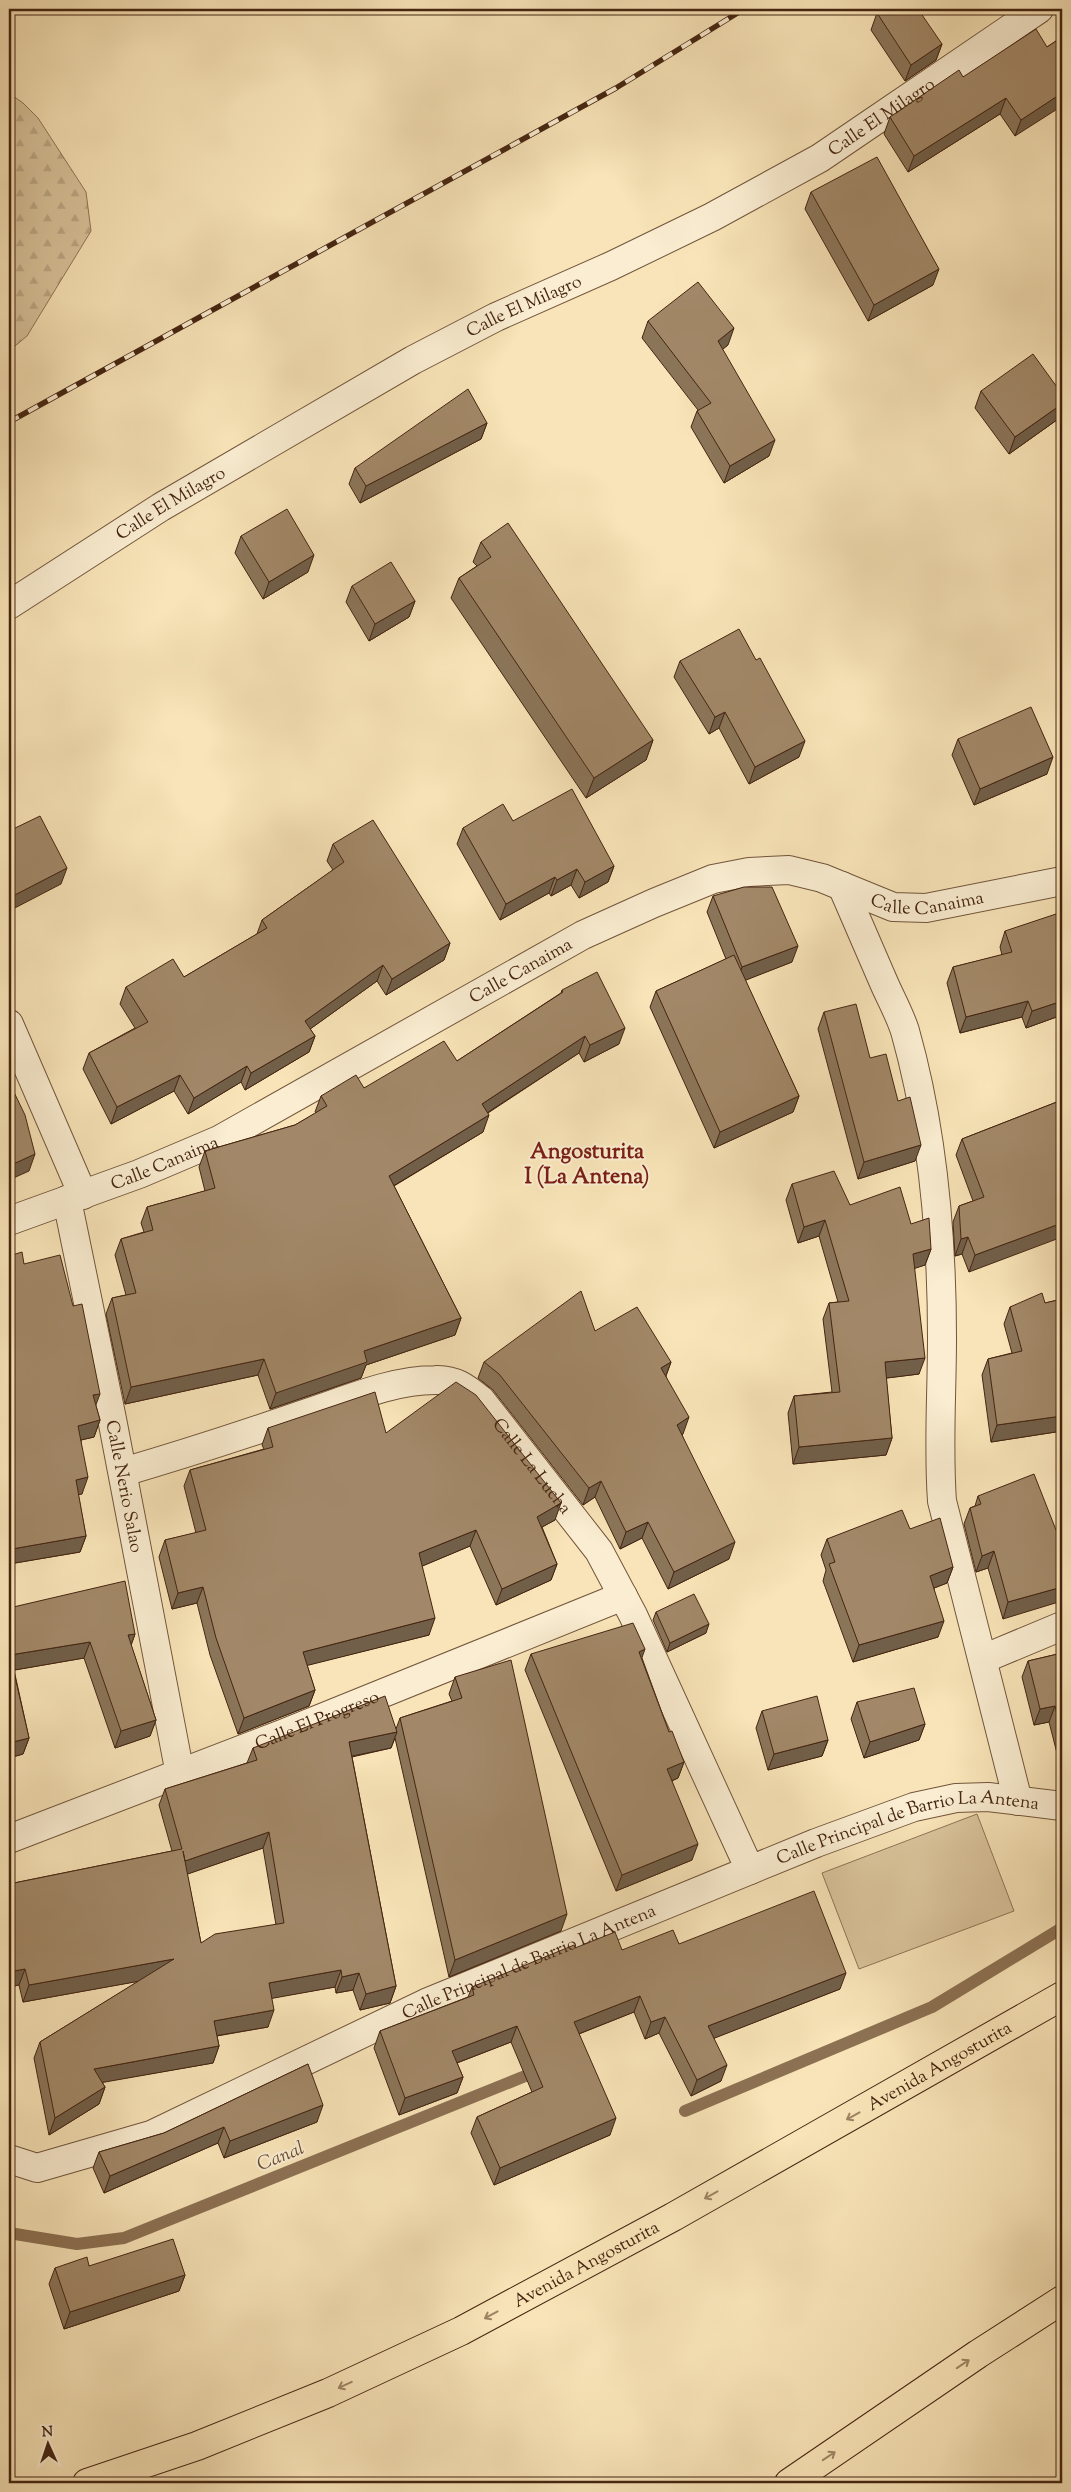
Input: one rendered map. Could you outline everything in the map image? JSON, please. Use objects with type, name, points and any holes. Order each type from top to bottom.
[{"type":"highway","name":"Avenida Angosturita","points":[[86,2483],[197,2446],[319,2397],[462,2331],[682,2212],[1062,1996]]},
{"type":"highway","points":[[789,2483],[978,2354],[1062,2300]]},
{"type":"street","name":"Calle El Milagro","points":[[9,605],[161,507],[413,360],[496,317],[604,269],[712,216],[820,158],[1038,9]]},
{"type":"street","name":"Calle Canaima","points":[[9,1221],[139,1174],[219,1140],[583,935],[713,879],[749,872],[789,870],[822,878],[893,907],[926,908],[1062,881]]},
{"type":"street","points":[[842,886],[904,1029],[926,1126],[936,1207],[940,1269],[942,1337],[939,1465],[942,1501],[984,1659],[1018,1800]]},
{"type":"street","name":"Calle Nerio Salao","points":[[9,1024],[75,1197],[123,1472],[180,1774]]},
{"type":"street","name":"Calle La Lucha","points":[[123,1472],[371,1392],[412,1381],[436,1380],[458,1382],[481,1400],[598,1551],[623,1596],[750,1870]]},
{"type":"street","name":"Calle El Progreso","points":[[9,1840],[180,1774],[623,1596]]},
{"type":"street","points":[[984,1659],[1062,1626]]},
{"type":"street","name":"Calle Principal de Barrio La Antena","points":[[9,2159],[37,2168],[151,2135],[426,2003],[750,1870],[914,1807],[956,1798],[988,1797],[1062,1806]]},
{"type":"green space","points":[[9,93],[23,103],[38,118],[86,192],[91,231],[27,336],[9,351]]},
{"type":"green space","points":[[977,1814],[1014,1911],[859,1969],[822,1873]]},
{"type":"building","points":[[884,9],[918,9],[942,44],[911,65],[877,13]]},
{"type":"building","points":[[1036,29],[1047,47],[1062,37],[1062,93],[1021,120],[1006,98],[914,156],[890,117],[959,70],[963,77]]},
{"type":"building","points":[[877,157],[939,269],[874,305],[811,192]]},
{"type":"building","points":[[698,282],[734,328],[718,341],[775,440],[730,466],[697,411],[711,403],[648,321]]},
{"type":"building","points":[[1033,354],[1062,394],[1062,404],[1015,437],[981,391]]},
{"type":"building","points":[[468,389],[487,423],[366,486],[355,468]]},
{"type":"building","points":[[287,509],[314,555],[269,582],[241,536]]},
{"type":"building","points":[[508,523],[653,740],[594,778],[459,578],[491,557],[481,542]]},
{"type":"building","points":[[391,562],[415,601],[375,624],[352,586]]},
{"type":"building","points":[[739,629],[756,660],[760,658],[805,741],[755,767],[725,712],[715,717],[680,661]]},
{"type":"building","points":[[1031,707],[1053,757],[980,789],[958,739]]},
{"type":"building","points":[[572,789],[614,866],[585,882],[577,869],[557,880],[555,877],[506,904],[463,828],[503,804],[513,821]]},
{"type":"building","points":[[40,816],[67,868],[9,898],[9,831]]},
{"type":"building","points":[[373,820],[450,943],[392,979],[383,965],[305,1021],[315,1036],[251,1073],[247,1066],[194,1098],[180,1075],[117,1107],[89,1053],[148,1022],[126,987],[173,959],[184,977],[267,928],[262,920],[344,862],[333,844]]},
{"type":"building","points":[[744,887],[772,887],[798,946],[742,967],[713,896]]},
{"type":"building","points":[[1062,912],[1062,1001],[1032,1011],[1028,1001],[966,1017],[953,967],[1012,952],[1005,931]]},
{"type":"building","points":[[734,955],[799,1096],[720,1132],[656,991]]},
{"type":"building","points":[[597,972],[625,1028],[590,1045],[585,1036],[482,1104],[489,1115],[389,1176],[461,1318],[364,1351],[367,1362],[276,1393],[264,1359],[131,1387],[112,1298],[136,1293],[121,1239],[153,1230],[147,1207],[215,1188],[205,1151],[295,1125],[327,1106],[321,1096],[356,1075],[364,1088],[444,1041],[457,1061],[563,992],[562,990]]},
{"type":"building","points":[[856,1004],[870,1058],[886,1054],[898,1101],[910,1097],[921,1145],[864,1162],[824,1012]]},
{"type":"building","points":[[9,1082],[25,1115],[35,1154],[9,1166]]},
{"type":"building","points":[[1062,1100],[1062,1223],[975,1255],[968,1237],[961,1239],[959,1206],[984,1197],[962,1139]]},
{"type":"building","points":[[834,1171],[850,1205],[900,1187],[911,1224],[929,1218],[931,1249],[913,1254],[925,1358],[885,1362],[892,1438],[799,1447],[794,1396],[840,1392],[829,1303],[849,1301],[825,1220],[804,1227],[792,1184]]},
{"type":"building","points":[[22,1252],[24,1264],[60,1255],[73,1306],[82,1304],[100,1394],[93,1395],[100,1420],[78,1426],[88,1477],[76,1480],[86,1536],[12,1549],[9,1534],[9,1256]]},
{"type":"building","points":[[581,1291],[595,1331],[637,1307],[671,1362],[661,1368],[689,1417],[677,1425],[735,1542],[674,1572],[648,1522],[626,1532],[601,1481],[589,1488],[499,1374],[484,1362]]},
{"type":"building","points":[[1042,1293],[1045,1303],[1062,1299],[1062,1416],[997,1425],[988,1359],[1022,1351],[1010,1307]]},
{"type":"building","points":[[456,1382],[476,1395],[561,1503],[537,1517],[557,1564],[502,1589],[476,1530],[419,1553],[435,1618],[303,1652],[315,1690],[244,1718],[216,1638],[203,1587],[178,1593],[165,1540],[206,1530],[190,1470],[273,1447],[268,1428],[375,1392],[386,1433]]},
{"type":"building","points":[[1034,1474],[1056,1530],[1062,1528],[1062,1587],[1008,1602],[994,1551],[982,1556],[970,1508],[981,1504],[978,1496]]},
{"type":"building","points":[[902,1510],[910,1529],[940,1518],[953,1567],[930,1576],[944,1621],[859,1645],[829,1564],[835,1562],[827,1539]]},
{"type":"building","points":[[125,1581],[135,1634],[128,1635],[156,1720],[121,1731],[90,1642],[10,1655],[29,1738],[9,1743],[9,1608]]},
{"type":"building","points":[[694,1594],[709,1624],[670,1643],[656,1612]]},
{"type":"building","points":[[633,1623],[645,1649],[639,1652],[669,1732],[672,1731],[684,1762],[667,1769],[698,1844],[622,1875],[531,1654]]},
{"type":"building","points":[[1062,1653],[1062,1735],[1055,1706],[1040,1709],[1028,1661]]},
{"type":"building","points":[[511,1660],[567,1914],[455,1960],[400,1718],[462,1698],[455,1677]]},
{"type":"building","points":[[914,1688],[925,1724],[870,1742],[857,1702]]},
{"type":"building","points":[[385,1696],[397,1732],[349,1742],[396,1986],[366,1994],[359,1973],[342,1977],[341,1970],[269,1983],[274,2010],[214,2021],[219,2046],[94,2069],[105,2087],[55,2118],[40,2042],[174,1959],[29,1985],[25,1969],[9,1972],[9,1897],[11,1897],[9,1884],[182,1849],[165,1789],[257,1760],[253,1748]],"holes":[[[269,1832],[284,1923],[215,1934],[201,1943],[183,1851],[185,1861]]]},
{"type":"building","points":[[817,1696],[828,1740],[774,1754],[762,1711]]},
{"type":"building","points":[[814,1891],[846,1973],[708,2026],[727,2065],[697,2080],[665,2017],[651,2022],[640,1996],[574,2022],[616,2118],[500,2168],[477,2117],[543,2087],[517,2026],[452,2051],[463,2077],[405,2098],[380,2031],[474,1995],[472,1987],[574,1945],[575,1948],[615,1932],[622,1950],[673,1930],[679,1944]]},
{"type":"building","points":[[308,2064],[323,2105],[230,2141],[224,2127],[110,2176],[99,2152],[164,2133]]},
{"type":"building","points":[[173,2239],[185,2275],[70,2312],[55,2268],[87,2257],[89,2266]]},
{"type":"waterway","points":[[685,2111],[932,2007],[1062,1928]]},
{"type":"waterway","name":"Canal","points":[[9,2233],[77,2244],[124,2238],[540,2070]]},
{"type":"railway","points":[[9,422],[616,88],[744,9]]},
{"type":"district","name":"Angosturita I (La Antena)","points":[[587,1162]]}]
